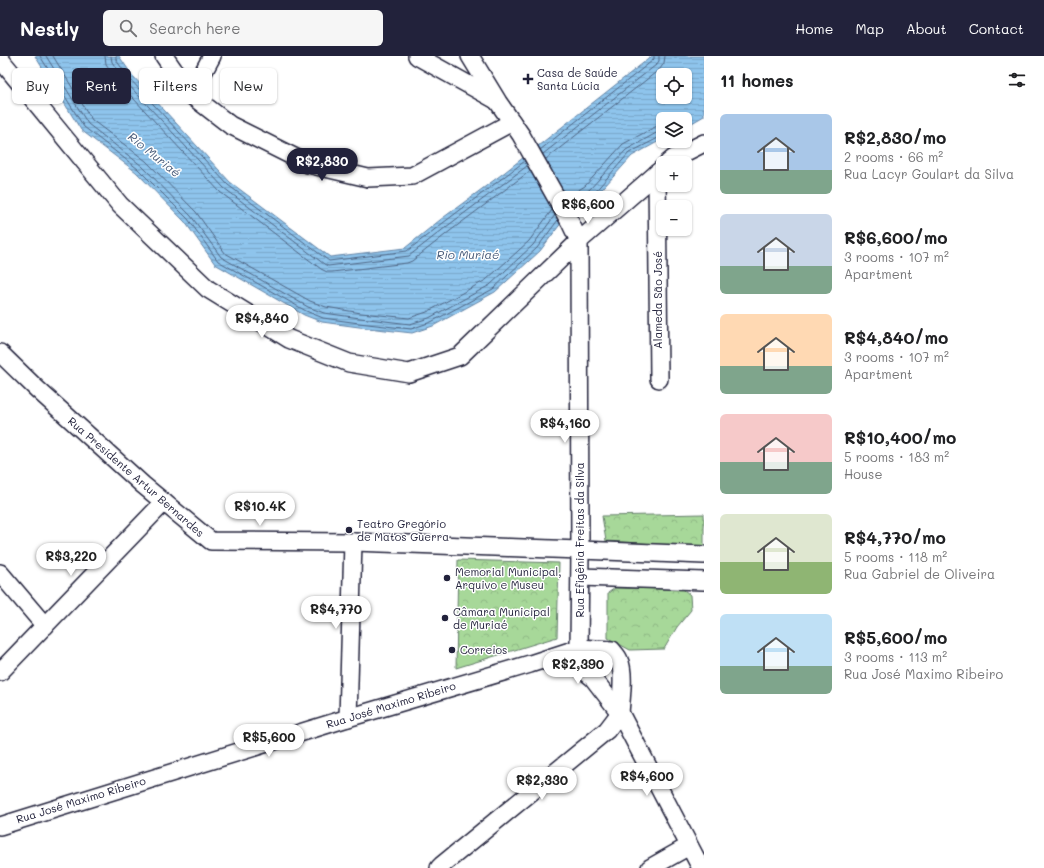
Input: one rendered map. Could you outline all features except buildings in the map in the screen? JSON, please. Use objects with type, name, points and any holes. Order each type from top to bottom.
[{"type":"street","points":[[164,56],[172,68]]},
{"type":"street","points":[[206,68],[212,56]]},
{"type":"street","points":[[417,56],[498,102]]},
{"type":"street","points":[[470,56],[516,129],[570,222],[579,241]]},
{"type":"street","points":[[0,59],[120,205],[208,289],[289,339],[349,363],[409,373],[460,356],[579,241],[656,174]]},
{"type":"street","points":[[203,104],[230,125],[308,164],[368,178],[412,176],[516,129]]},
{"type":"street","points":[[678,156],[704,143]]},
{"type":"street","name":"Alameda São José","points":[[658,379],[662,192]]},
{"type":"street","name":"Rua Efigênia Freitas da Silva","points":[[579,241],[579,648]]},
{"type":"street","name":"Rua Presidente Artur Bernardes","points":[[0,353],[37,389],[143,485],[211,542],[353,542],[704,555]]},
{"type":"street","points":[[0,672],[164,502]]},
{"type":"street","points":[[348,718],[353,542]]},
{"type":"street","points":[[0,573],[45,626]]},
{"type":"street","points":[[580,577],[704,581]]},
{"type":"street","points":[[439,868],[607,730],[620,713],[622,669],[619,660],[612,650],[579,648],[530,664]]},
{"type":"street","points":[[530,664],[552,661],[577,665],[594,678],[620,713],[701,868]]},
{"type":"street","name":"Rua José Maximo Ribeiro","points":[[0,826],[348,718],[530,664]]},
{"type":"street","points":[[650,868],[689,846]]},
{"type":"green space","points":[[704,514],[704,547],[606,541],[602,516]]},
{"type":"green space","points":[[458,560],[559,563],[557,637],[456,668]]},
{"type":"green space","points":[[615,588],[683,589],[690,595],[691,610],[677,627],[664,649],[630,650],[608,638],[608,593]]},
{"type":"water","name":"Rio Muriaé","points":[[35,56],[119,56],[127,68],[72,68],[72,104],[131,104],[131,74],[139,83],[139,104],[159,104],[230,182],[330,257],[405,248],[505,172],[652,56],[704,56],[704,116],[692,123],[692,112],[656,112],[656,143],[632,156],[595,197],[568,214],[540,251],[495,292],[433,326],[412,333],[322,322],[304,315],[215,264],[185,222],[136,172],[81,130],[64,103],[64,68],[42,68]]},
{"type":"place","name":"Casa de Saúde Santa Lúcia","points":[[528,79]]},
{"type":"place","name":"Teatro Gregório de Matos Guerra","points":[[349,530]]},
{"type":"place","name":"Memorial Municipal, Arquivo e Museu","points":[[447,578]]},
{"type":"place","name":"Câmara Municipal de Muriaé","points":[[445,618]]},
{"type":"place","name":"Correios","points":[[452,650]]}]
